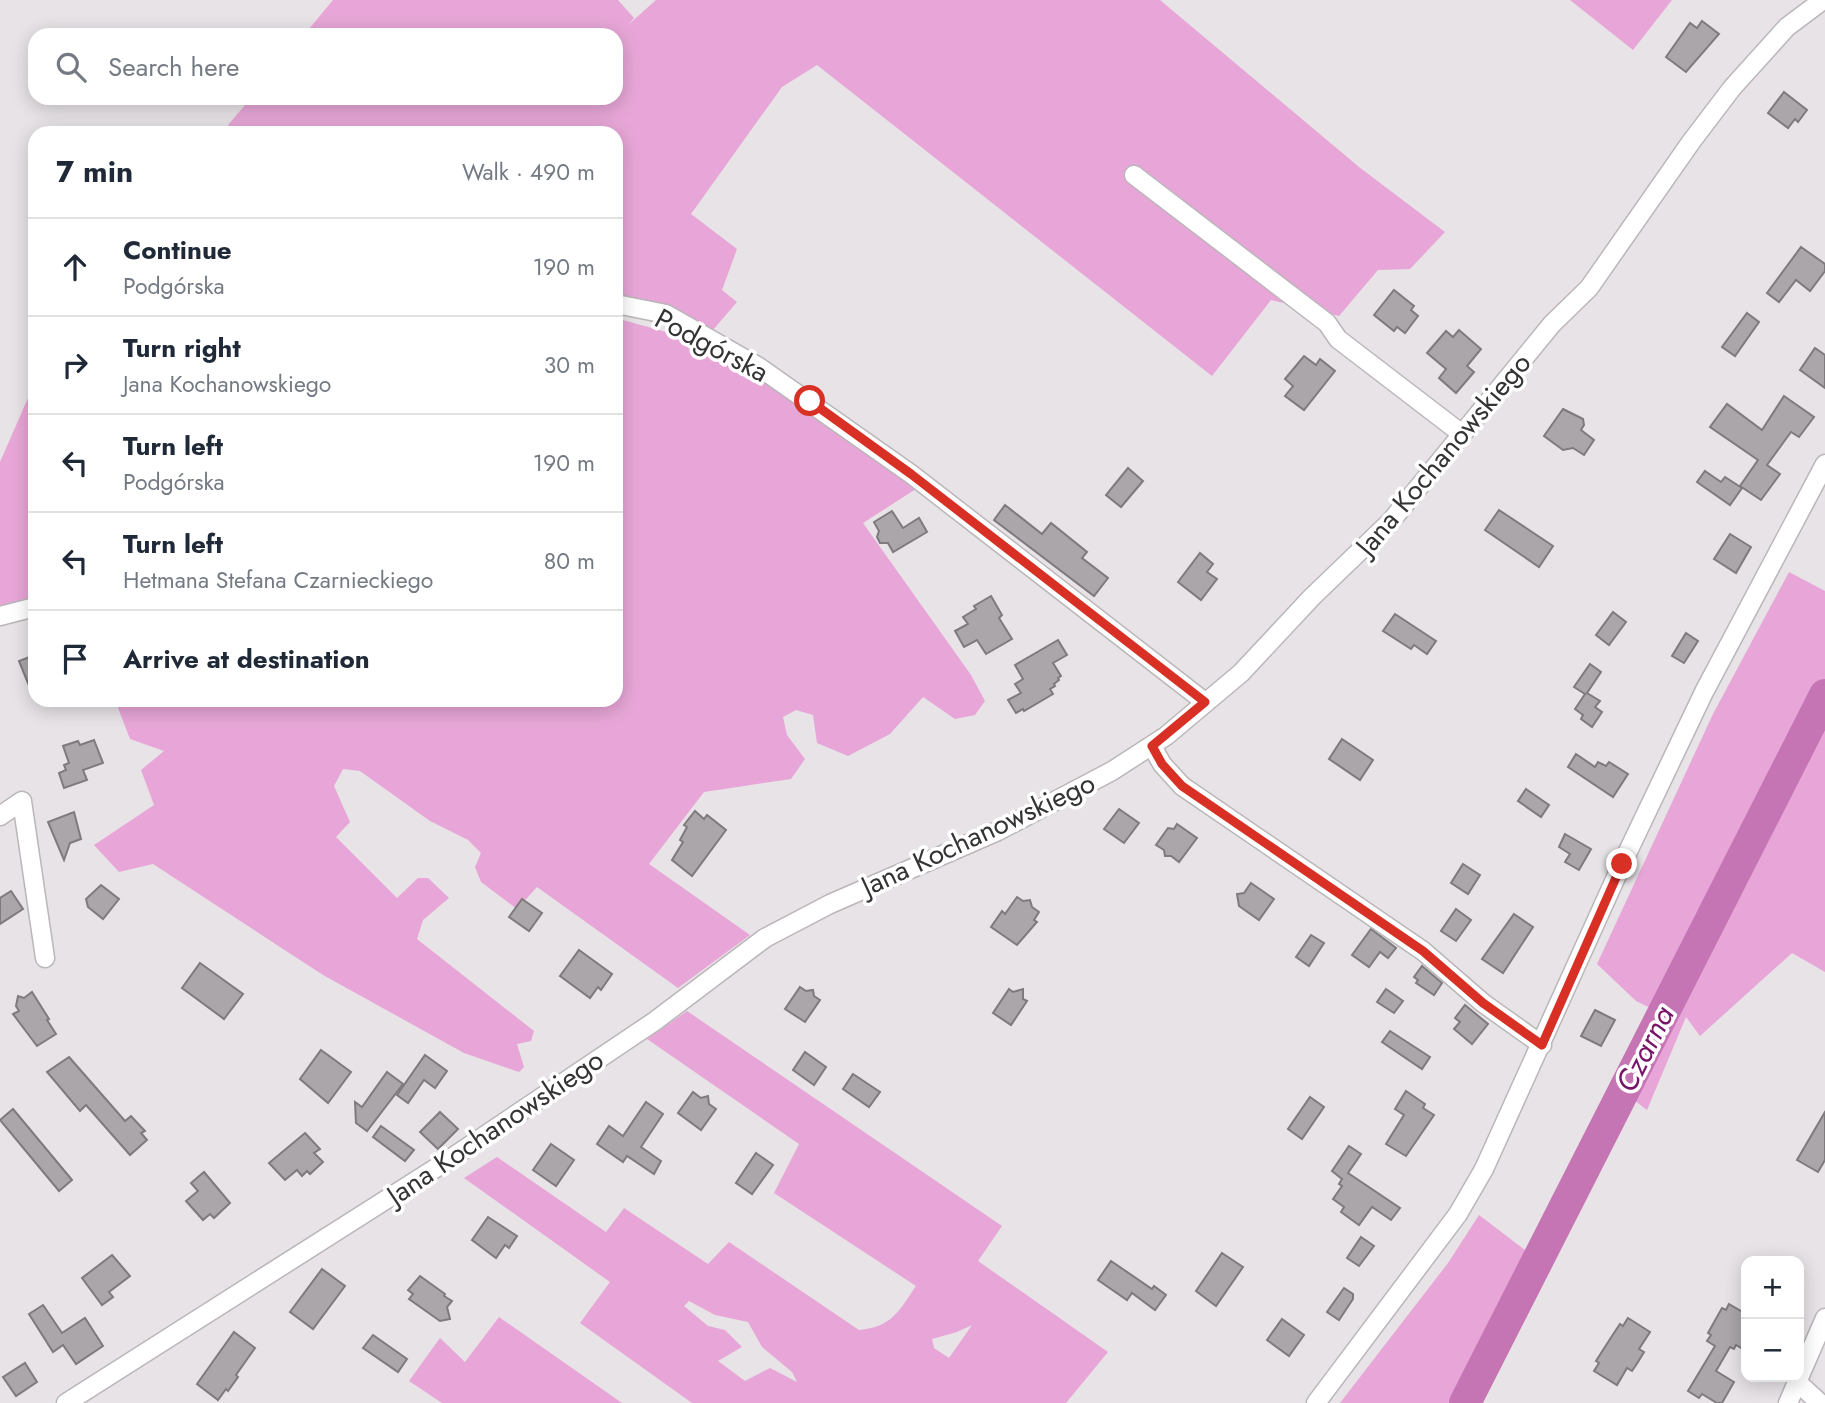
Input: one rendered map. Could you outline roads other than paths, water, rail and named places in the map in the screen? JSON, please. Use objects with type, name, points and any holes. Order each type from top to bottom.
[{"type":"street","name":"Jana Kochanowskiego","points":[[66,1403],[450,1159],[655,1021],[765,938],[830,904],[998,831],[1112,771],[1152,746],[1241,673],[1312,597],[1391,521],[1552,324],[1589,288],[1732,88],[1787,27],[1823,0]]},
{"type":"street","points":[[1134,175],[1327,323],[1338,339],[1462,434]]},
{"type":"street","name":"Podgórska","points":[[623,305],[666,314],[760,366],[911,474],[1205,702]]},
{"type":"street","points":[[1315,1403],[1458,1214],[1483,1169],[1704,692],[1825,464]]},
{"type":"street","points":[[0,615],[28,609]]},
{"type":"street","points":[[1152,746],[1162,764],[1182,786],[1423,951],[1483,1003],[1542,1045]]},
{"type":"street","points":[[0,816],[22,801],[45,958]]},
{"type":"street","points":[[1804,1366],[1825,1318]]},
{"type":"street","points":[[1788,1403],[1797,1382],[1821,1403]]},
{"type":"waterway","name":"Czarna","points":[[1465,1403],[1825,695]]}]
